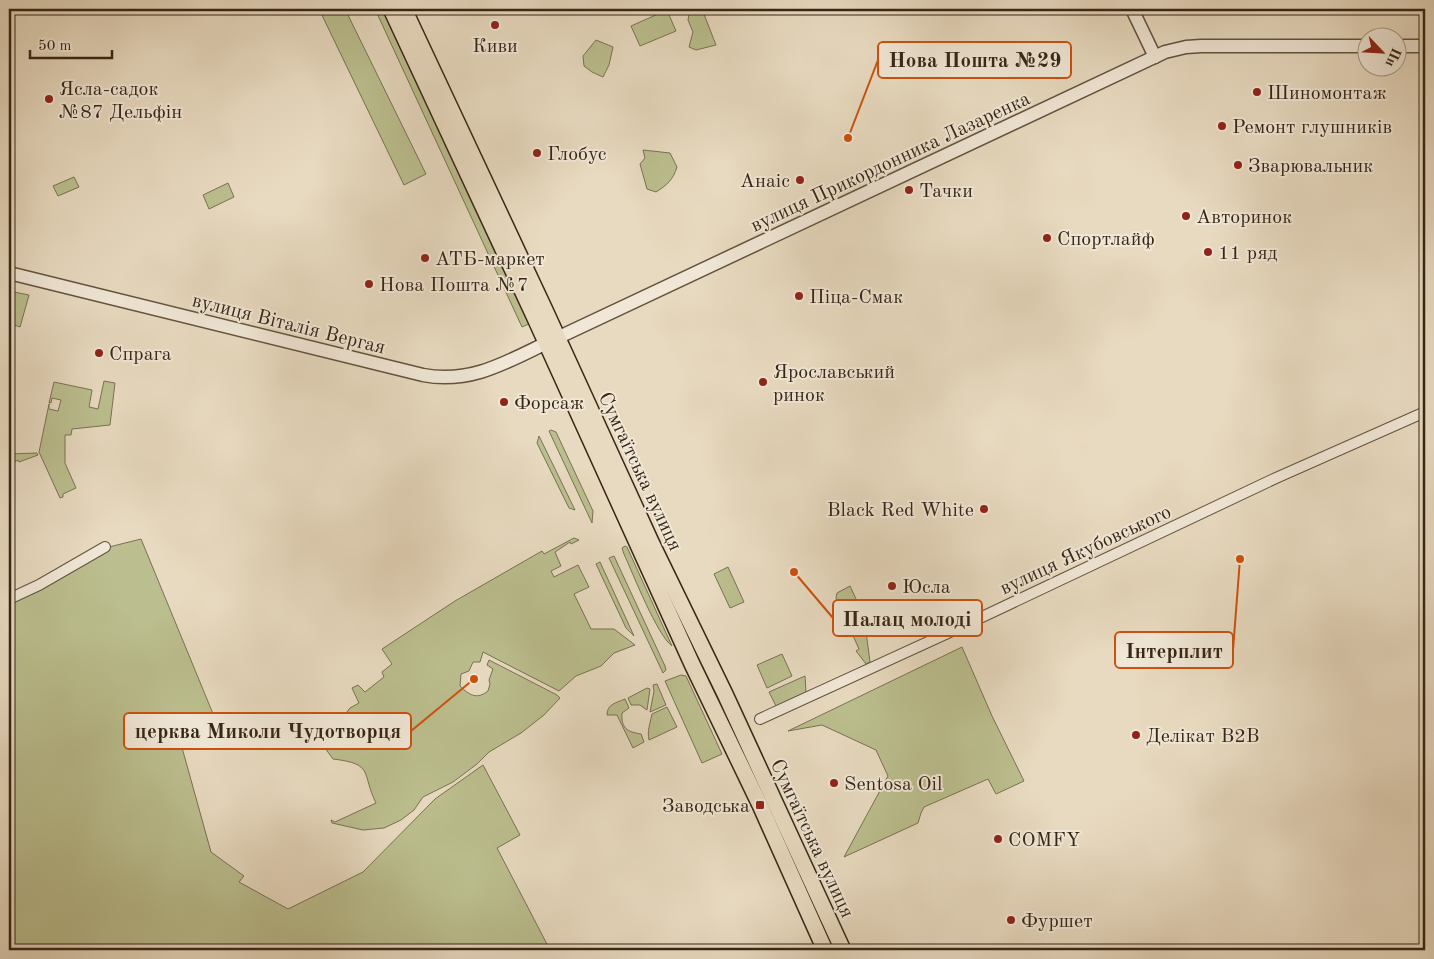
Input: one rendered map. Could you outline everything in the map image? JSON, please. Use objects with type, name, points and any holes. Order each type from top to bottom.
[{"type":"main road","name":"Сумгаїтська вулиця","points":[[391,9],[725,694],[843,950]]},
{"type":"main road","name":"Сумгаїтська вулиця","points":[[404,9],[552,340],[688,655],[757,797],[825,950]]},
{"type":"street","points":[[1132,9],[1155,57]]},
{"type":"street","name":"вулиця Прикордонника Лазаренка","points":[[552,340],[1175,49],[1201,46],[1356,46]]},
{"type":"street","points":[[1406,46],[1425,46]]},
{"type":"street","name":"вулиця Віталія Вергая","points":[[9,273],[434,378],[472,375],[552,340]]},
{"type":"street","name":"вулиця Якубовського","points":[[760,719],[963,626],[1276,478],[1425,412]]},
{"type":"street","points":[[9,599],[39,585],[106,547]]},
{"type":"green space","points":[[319,9],[345,9],[426,174],[404,185]]},
{"type":"green space","points":[[375,9],[386,9],[531,323],[522,327]]},
{"type":"green space","points":[[690,9],[702,9],[716,45],[696,50],[689,47],[693,32],[688,20]]},
{"type":"green space","points":[[667,10],[676,31],[640,46],[631,26]]},
{"type":"green space","points":[[596,40],[613,47],[609,65],[603,77],[584,66],[583,56]]},
{"type":"green space","points":[[643,150],[670,153],[677,167],[669,182],[656,192],[647,189],[640,164],[645,158]]},
{"type":"green space","points":[[74,177],[79,187],[58,196],[53,186]]},
{"type":"green space","points":[[228,183],[234,197],[209,209],[203,195]]},
{"type":"green space","points":[[14,292],[29,295],[20,327],[11,324],[9,330],[9,317]]},
{"type":"green space","points":[[104,381],[115,383],[110,425],[72,429],[71,435],[65,435],[65,463],[76,488],[63,494],[63,497],[60,498],[39,452],[49,404],[49,409],[58,411],[61,400],[52,398],[51,403],[49,403],[54,382],[92,390],[89,407],[98,409]]},
{"type":"green space","points":[[549,431],[556,432],[593,511],[592,523]]},
{"type":"green space","points":[[539,436],[575,510],[569,508],[537,443]]},
{"type":"green space","points":[[37,453],[38,455],[19,462],[18,460],[9,465],[9,454]]},
{"type":"green space","points":[[574,538],[579,540],[571,544],[570,542],[555,552],[561,566],[551,571],[554,577],[578,565],[589,587],[574,594],[591,629],[614,629],[635,645],[614,653],[601,666],[576,676],[559,691],[483,652],[480,662],[473,662],[469,671],[461,674],[460,686],[470,694],[477,696],[488,691],[493,669],[487,665],[489,660],[560,698],[544,715],[521,733],[489,752],[477,764],[453,782],[423,797],[414,810],[401,820],[384,828],[363,830],[332,823],[331,820],[335,822],[376,803],[365,772],[361,767],[346,761],[333,759],[322,744],[350,708],[359,703],[352,688],[358,685],[365,692],[384,677],[382,672],[392,664],[382,649],[455,601],[542,551],[544,554]]},
{"type":"green space","points":[[141,539],[216,721],[181,744],[211,852],[244,876],[239,882],[288,909],[363,872],[435,799],[483,765],[520,835],[497,848],[550,950],[9,950],[9,599],[109,547]]},
{"type":"green space","points":[[625,546],[672,646],[659,630],[646,603],[624,554],[622,548]]},
{"type":"green space","points":[[614,556],[665,666],[666,670],[663,673],[609,558]]},
{"type":"green space","points":[[600,562],[634,636],[626,628],[596,564]]},
{"type":"green space","points":[[728,567],[744,602],[730,608],[714,574]]},
{"type":"green space","points":[[850,586],[864,616],[870,662],[866,664],[856,651],[859,649],[836,598],[837,593]]},
{"type":"green space","points":[[962,647],[992,716],[1024,781],[996,794],[988,779],[924,807],[918,823],[844,857],[888,776],[876,750],[822,725],[788,731]]},
{"type":"green space","points":[[782,654],[792,676],[767,688],[757,665]]},
{"type":"green space","points":[[681,675],[686,676],[722,754],[702,763],[665,681]]},
{"type":"green space","points":[[805,676],[806,692],[776,706],[769,692]]},
{"type":"green space","points":[[657,684],[666,705],[650,712],[654,691],[653,685]]},
{"type":"green space","points":[[647,688],[650,689],[647,710],[640,705],[631,705],[628,698]]},
{"type":"green space","points":[[625,699],[629,708],[622,713],[624,726],[632,732],[641,734],[644,742],[633,748],[617,715],[607,715],[610,706]]},
{"type":"green space","points":[[667,707],[677,727],[649,740],[652,714]]},
{"type":"place","name":"Киви","points":[[495,25]]},
{"type":"place","name":"Шиномонтаж","points":[[1257,92]]},
{"type":"place","name":"Ясла-садок №87 Дельфін","points":[[49,99]]},
{"type":"place","name":"Ремонт глушників","points":[[1222,126]]},
{"type":"place","name":"Нова Пошта №29","points":[[848,138]]},
{"type":"place","name":"Глобус","points":[[537,153]]},
{"type":"place","name":"Зварювальник","points":[[1238,165]]},
{"type":"place","name":"Анаіс","points":[[800,180]]},
{"type":"place","name":"Тачки","points":[[909,190]]},
{"type":"place","name":"Авторинок","points":[[1186,216]]},
{"type":"place","name":"Спортлайф","points":[[1047,238]]},
{"type":"place","name":"11 ряд","points":[[1208,252]]},
{"type":"place","name":"АТБ-маркет","points":[[425,258]]},
{"type":"place","name":"Нова Пошта №7","points":[[369,284]]},
{"type":"place","name":"Піца-Смак","points":[[799,296]]},
{"type":"place","name":"Спрага","points":[[99,353]]},
{"type":"place","name":"Ярославський ринок","points":[[763,382]]},
{"type":"place","name":"Форсаж","points":[[504,402]]},
{"type":"place","name":"Black Red White","points":[[984,509]]},
{"type":"place","name":"Інтерплит","points":[[1240,559]]},
{"type":"place","name":"Палац молоді","points":[[794,572]]},
{"type":"place","name":"Юсла","points":[[892,586]]},
{"type":"place","name":"церква Миколи Чудотворця","points":[[474,679]]},
{"type":"place","name":"Делікат B2B","points":[[1136,735]]},
{"type":"place","name":"Sentosa Oil","points":[[834,783]]},
{"type":"place","name":"Заводська","points":[[760,805]]},
{"type":"place","name":"COMFY","points":[[998,839]]},
{"type":"place","name":"Фуршет","points":[[1011,920]]}]
